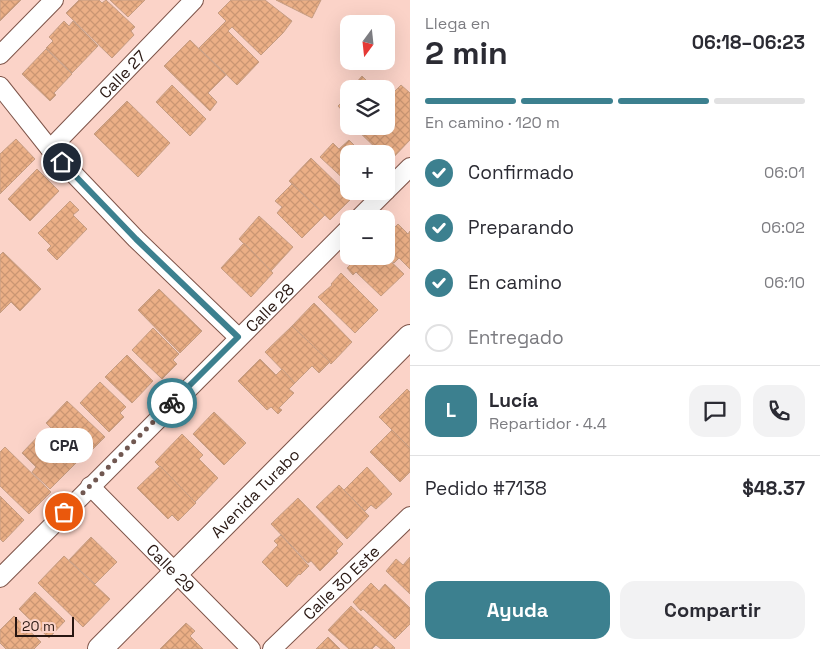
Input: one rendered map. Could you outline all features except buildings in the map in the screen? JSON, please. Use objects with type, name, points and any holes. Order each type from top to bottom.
[{"type":"street","points":[[0,55],[54,0]]},
{"type":"street","name":"Calle 27","points":[[50,149],[194,0]]},
{"type":"street","points":[[0,86],[50,149],[136,239],[238,337]]},
{"type":"street","points":[[395,182],[410,167]]},
{"type":"street","points":[[367,210],[377,200]]},
{"type":"street","name":"Calle 28","points":[[0,578],[238,337],[340,237]]},
{"type":"street","name":"Avenida Turabo","points":[[100,649],[410,337]]},
{"type":"street","name":"Calle 29","points":[[90,486],[252,649]]},
{"type":"street","name":"Calle 30 Este","points":[[272,649],[410,516]]},
{"type":"way so far","points":[[64,512],[172,403]]},
{"type":"place","name":"CPA","points":[[64,512]]},
{"type":"route","points":[[62,162],[136,239],[238,337],[172,403]]}]
